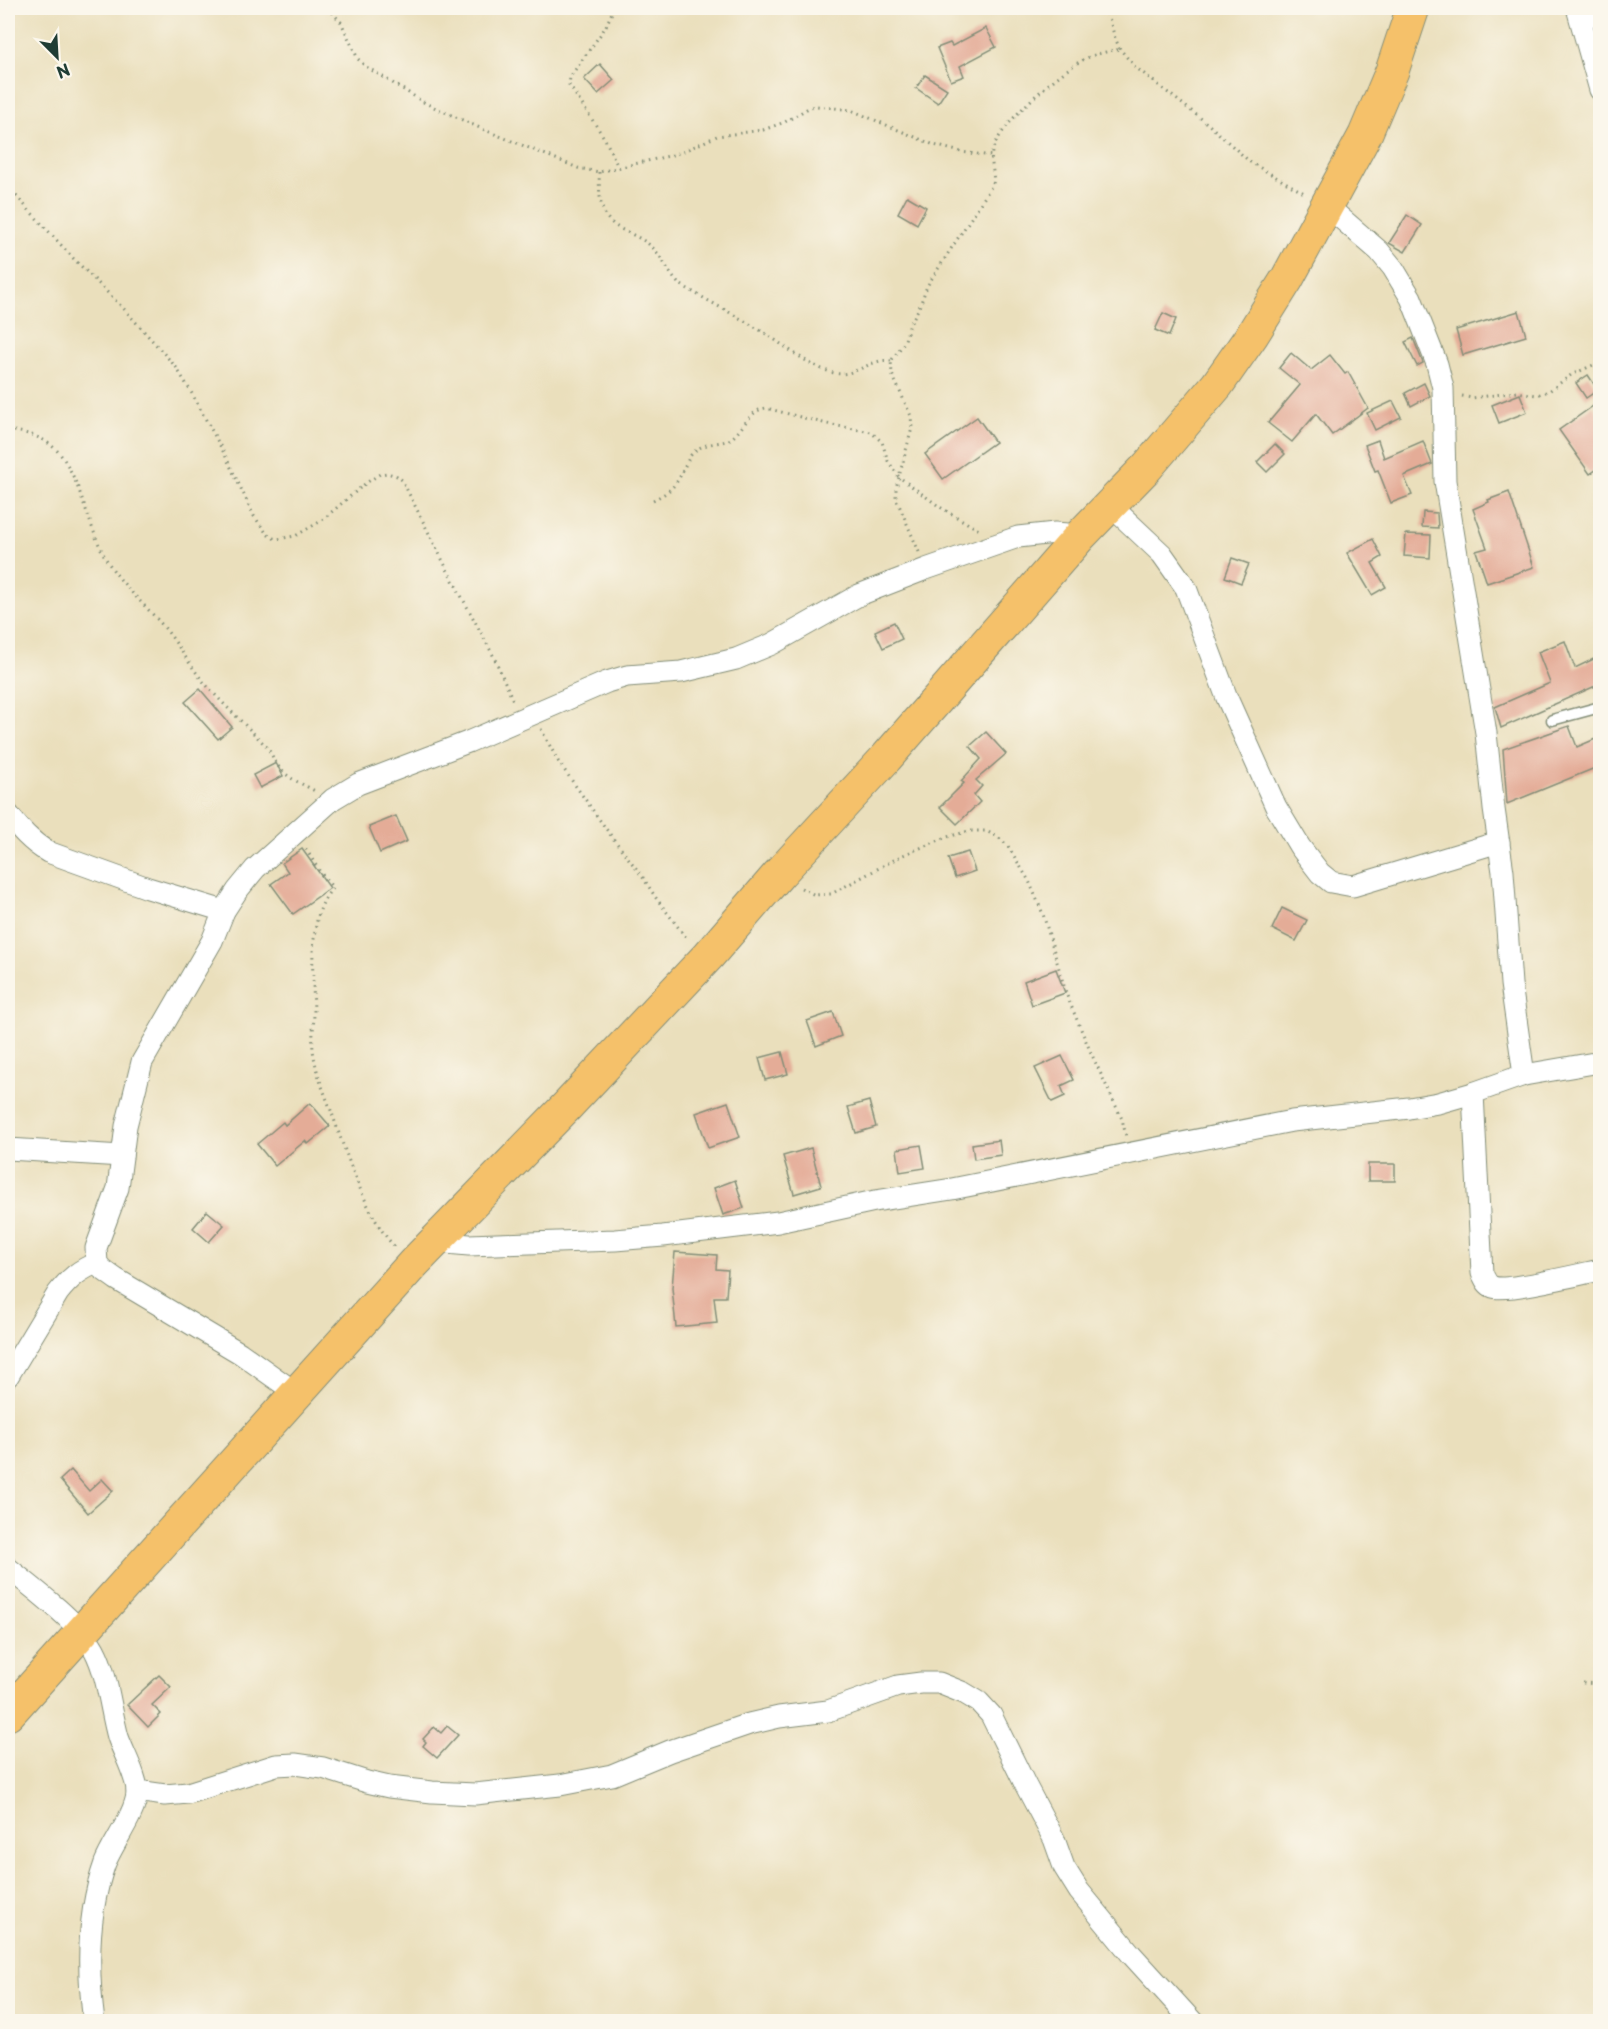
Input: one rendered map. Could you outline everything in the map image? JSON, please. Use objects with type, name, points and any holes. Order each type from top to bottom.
[{"type":"main road","points":[[8,1714],[424,1253],[709,955],[1217,385],[1287,279],[1365,135],[1392,71],[1413,8]]},
{"type":"street","points":[[1586,13],[1600,90]]},
{"type":"street","points":[[1327,206],[1379,251],[1393,268],[1411,298],[1437,364],[1443,388],[1445,481],[1482,708],[1503,872],[1511,984],[1524,1075]]},
{"type":"street","points":[[1110,505],[1162,554],[1186,588],[1227,698],[1276,807],[1300,847],[1320,873],[1331,882],[1353,886],[1499,842]]},
{"type":"street","points":[[296,1393],[240,1353],[116,1280],[102,1269],[95,1256],[98,1238],[116,1196],[132,1096],[142,1062],[212,941],[224,911],[255,869],[333,800],[358,784],[468,742],[578,693],[627,676],[681,672],[736,659],[772,644],[859,595],[998,543],[1036,534],[1081,535]]},
{"type":"street","points":[[8,814],[35,845],[48,852],[148,888],[224,911]]},
{"type":"street","points":[[424,1253],[469,1245],[615,1240],[742,1227],[800,1218],[875,1201],[952,1189],[1292,1121],[1409,1108],[1473,1093],[1524,1075],[1600,1062]]},
{"type":"street","points":[[1473,1093],[1482,1273],[1486,1282],[1495,1288],[1514,1288],[1600,1270]]},
{"type":"street","points":[[8,1149],[122,1156]]},
{"type":"street","points":[[8,1376],[67,1281],[78,1272],[97,1263]]},
{"type":"street","points":[[8,1568],[82,1632],[94,1649],[100,1664],[117,1734],[137,1791],[134,1806],[105,1863],[92,1917],[90,1974],[94,2022]]},
{"type":"street","points":[[137,1791],[165,1796],[188,1793],[276,1765],[295,1764],[324,1768],[389,1787],[432,1792],[499,1793],[560,1785],[612,1775],[670,1750],[749,1724],[779,1717],[828,1711],[898,1686],[939,1683],[980,1702],[991,1715],[1054,1839],[1064,1867],[1079,1891],[1116,1937],[1193,2022]]},
{"type":"lane","points":[[1552,720],[1600,707]]},
{"type":"path","points":[[328,8],[341,22],[358,59],[365,66],[425,103],[578,168],[598,172],[682,152],[717,136],[763,130],[810,107],[817,106],[851,110],[934,145],[961,152],[992,156]]},
{"type":"path","points":[[614,8],[605,28],[570,77],[569,85],[605,139],[618,167]]},
{"type":"path","points":[[1111,8],[1108,14],[1120,49],[1134,66],[1208,123],[1250,162],[1327,206]]},
{"type":"path","points":[[926,569],[898,505],[896,488],[912,428],[911,416],[892,374],[891,361],[904,343],[927,286],[993,184],[992,156],[1001,135],[1047,84],[1067,69],[1089,57],[1120,49]]},
{"type":"path","points":[[598,172],[600,204],[611,223],[651,246],[678,283],[818,367],[834,373],[845,374],[878,361],[891,361]]},
{"type":"path","points":[[8,187],[176,367],[254,516],[267,534],[278,539],[295,536],[321,521],[374,477],[387,473],[402,480],[411,501],[527,715],[656,898],[689,941],[700,946],[709,955]]},
{"type":"path","points":[[1443,388],[1472,398],[1517,392],[1537,395],[1571,375],[1600,362]]},
{"type":"path","points":[[653,500],[674,488],[689,456],[709,444],[730,440],[748,420],[763,408],[871,432],[882,442],[888,461],[899,477],[920,494],[998,543]]},
{"type":"path","points":[[8,430],[31,433],[49,443],[61,455],[114,573],[157,618],[202,680],[267,748],[278,766],[290,779],[333,800]]},
{"type":"path","points":[[296,831],[320,873],[333,888],[326,895],[320,912],[311,954],[313,1054],[317,1071],[345,1150],[372,1213],[389,1241],[424,1253]]},
{"type":"path","points":[[779,874],[804,890],[822,896],[839,890],[903,855],[947,837],[969,831],[986,831],[998,837],[1008,846],[1029,881],[1043,914],[1067,996],[1122,1119],[1128,1153]]},
{"type":"path","points":[[1583,1683],[1600,1684]]},
{"type":"building","points":[[986,28],[996,47],[960,66],[964,76],[951,81],[937,48],[950,43],[952,46]]},
{"type":"building","points":[[600,64],[614,80],[598,94],[584,79]]},
{"type":"building","points":[[925,75],[947,89],[938,103],[916,88]]},
{"type":"building","points":[[907,196],[926,207],[917,224],[898,213]]},
{"type":"building","points":[[1407,215],[1422,225],[1405,252],[1389,243]]},
{"type":"building","points":[[1519,311],[1526,336],[1463,355],[1456,330]]},
{"type":"building","points":[[1163,313],[1176,319],[1169,336],[1155,330]]},
{"type":"building","points":[[1413,338],[1423,363],[1417,366],[1405,342]]},
{"type":"building","points":[[1291,353],[1311,370],[1330,355],[1345,374],[1348,372],[1368,408],[1332,435],[1316,414],[1292,442],[1268,423],[1300,385],[1279,368]]},
{"type":"building","points":[[1588,375],[1598,390],[1586,398],[1576,383]]},
{"type":"building","points":[[1424,383],[1430,396],[1411,406],[1405,393]]},
{"type":"building","points":[[1520,394],[1527,412],[1499,423],[1492,405]]},
{"type":"building","points":[[1393,401],[1401,417],[1375,430],[1367,413]]},
{"type":"building","points":[[1593,406],[1600,416],[1600,467],[1590,474],[1559,430]]},
{"type":"building","points":[[977,417],[995,442],[943,479],[925,454]]},
{"type":"building","points":[[1378,440],[1384,458],[1423,441],[1432,464],[1404,476],[1412,495],[1391,503],[1365,445]]},
{"type":"building","points":[[1275,444],[1285,454],[1267,472],[1257,462]]},
{"type":"building","points":[[1509,492],[1534,567],[1487,583],[1476,551],[1487,548],[1473,509]]},
{"type":"building","points":[[1423,512],[1437,513],[1438,528],[1422,527]]},
{"type":"building","points":[[1406,534],[1431,535],[1430,558],[1404,556]]},
{"type":"building","points":[[1373,539],[1382,557],[1372,563],[1386,587],[1372,595],[1347,553]]},
{"type":"building","points":[[1232,558],[1249,564],[1241,583],[1225,577]]},
{"type":"building","points":[[894,622],[902,639],[883,648],[875,631]]},
{"type":"building","points":[[1565,641],[1575,668],[1600,656],[1600,684],[1501,728],[1495,707],[1550,683],[1538,652]]},
{"type":"building","points":[[200,689],[232,727],[218,739],[185,702]]},
{"type":"building","points":[[1569,726],[1577,747],[1600,737],[1600,766],[1507,804],[1503,749]]},
{"type":"building","points":[[986,732],[1006,754],[976,780],[982,786],[974,795],[980,802],[957,824],[940,807],[964,783],[961,781],[981,759],[970,746]]},
{"type":"building","points":[[276,763],[283,776],[260,788],[253,775]]},
{"type":"building","points":[[396,816],[407,841],[380,853],[369,827]]},
{"type":"building","points":[[302,849],[330,888],[293,914],[271,884],[288,872],[282,863]]},
{"type":"building","points":[[968,852],[975,871],[955,878],[948,858]]},
{"type":"building","points":[[1282,908],[1307,920],[1296,941],[1272,929]]},
{"type":"building","points":[[1056,969],[1065,993],[1032,1005],[1024,981]]},
{"type":"building","points":[[833,1012],[841,1036],[816,1046],[807,1021]]},
{"type":"building","points":[[782,1052],[788,1074],[765,1080],[759,1058]]},
{"type":"building","points":[[1062,1056],[1074,1080],[1061,1086],[1065,1096],[1052,1102],[1035,1068]]},
{"type":"building","points":[[869,1101],[876,1127],[856,1133],[848,1107]]},
{"type":"building","points":[[728,1102],[740,1137],[708,1148],[696,1113]]},
{"type":"building","points":[[310,1103],[330,1126],[308,1144],[305,1141],[275,1166],[257,1144],[283,1122],[285,1125]]},
{"type":"building","points":[[999,1140],[1001,1155],[974,1159],[972,1144]]},
{"type":"building","points":[[921,1145],[925,1168],[900,1172],[897,1149]]},
{"type":"building","points":[[811,1148],[821,1186],[794,1194],[783,1156]]},
{"type":"building","points":[[1368,1164],[1395,1164],[1395,1181],[1368,1181]]},
{"type":"building","points":[[735,1180],[744,1208],[723,1215],[714,1188]]},
{"type":"building","points":[[207,1211],[224,1225],[209,1242],[193,1228]]},
{"type":"building","points":[[675,1252],[717,1255],[716,1269],[728,1270],[726,1297],[714,1297],[717,1323],[676,1327],[672,1288]]},
{"type":"building","points":[[71,1470],[89,1491],[102,1479],[113,1491],[88,1513],[60,1480]]},
{"type":"building","points":[[159,1675],[171,1687],[152,1705],[161,1714],[148,1727],[127,1705]]},
{"type":"building","points":[[447,1726],[458,1735],[437,1758],[423,1746],[426,1742],[423,1739],[434,1727],[441,1733]]}]
